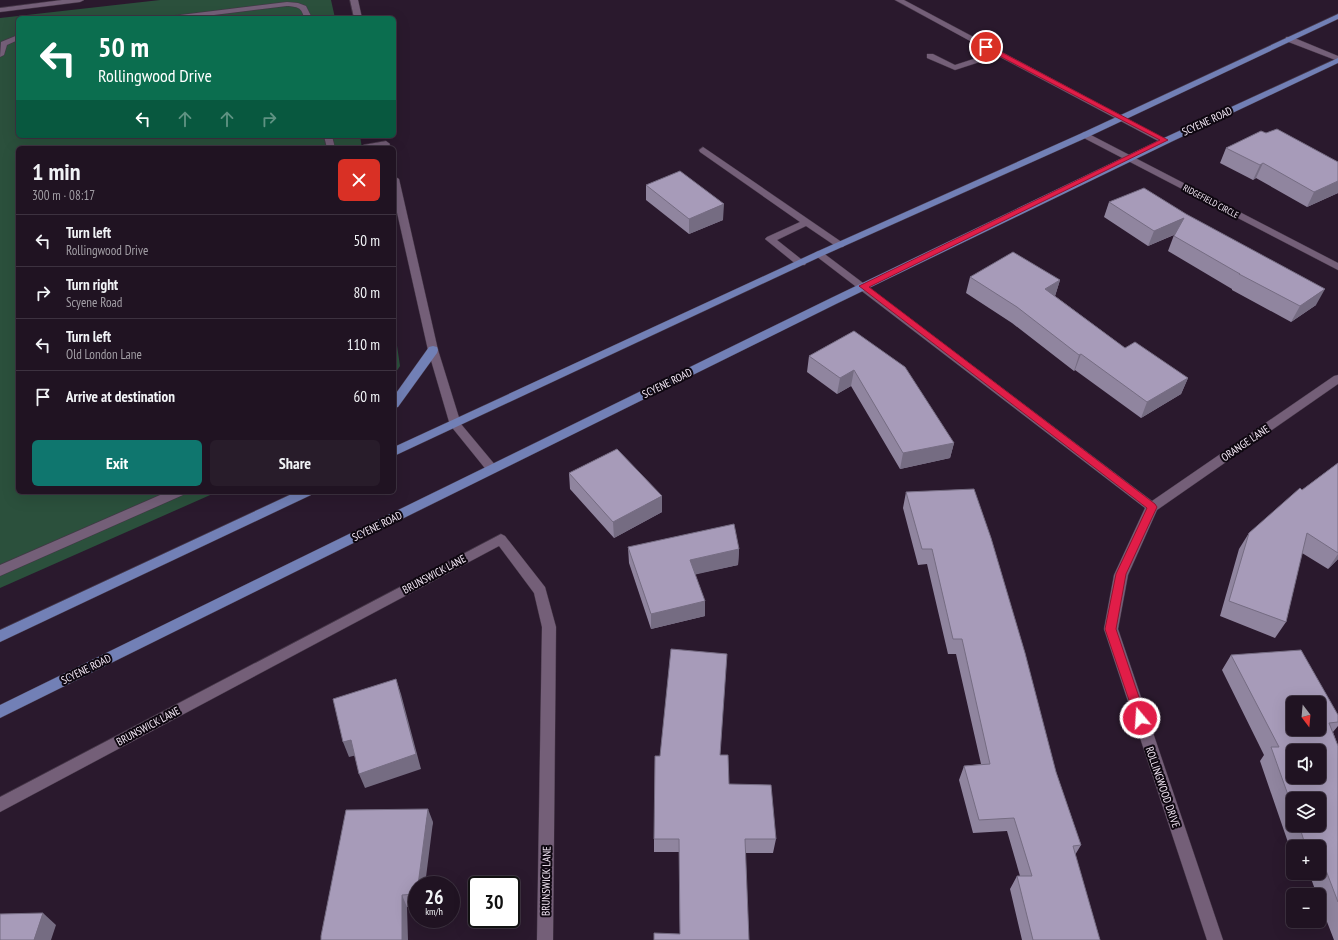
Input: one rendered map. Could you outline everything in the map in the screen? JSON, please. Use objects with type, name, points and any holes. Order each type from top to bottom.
[{"type":"main road","points":[[396,451],[456,425],[819,254],[1085,135],[1338,16]]},
{"type":"main road","name":"SCYENE ROAD","points":[[0,712],[863,286],[1165,140],[1338,60]]},
{"type":"main road","points":[[396,401],[433,350]]},
{"type":"main road","points":[[0,636],[302,494]]},
{"type":"street","points":[[0,10],[80,0]]},
{"type":"street","points":[[354,0],[358,16]]},
{"type":"street","points":[[899,0],[1120,118],[1165,140]]},
{"type":"street","points":[[188,16],[287,4],[301,6],[307,10],[308,16]]},
{"type":"street","points":[[0,56],[4,44],[16,38]]},
{"type":"street","points":[[1289,39],[1338,60]]},
{"type":"street","points":[[930,56],[956,68],[999,53]]},
{"type":"street","name":"RIDGEFIELD CIRCLE","points":[[1085,135],[1338,267]]},
{"type":"street","points":[[372,146],[386,143]]},
{"type":"street","points":[[703,150],[840,245]]},
{"type":"street","points":[[396,188],[433,350],[456,425],[492,469]]},
{"type":"street","points":[[801,263],[770,240],[807,222]]},
{"type":"street","points":[[819,254],[1152,507]]},
{"type":"street","name":"ORANGE LANE","points":[[1152,507],[1338,379]]},
{"type":"street","points":[[0,572],[175,494]]},
{"type":"street","name":"ROLLINGWOOD DRIVE","points":[[1152,507],[1121,574],[1110,629],[1215,940]]},
{"type":"street","name":"BRUNSWICK LANE","points":[[0,805],[501,539],[540,591],[549,627],[545,940]]},
{"type":"green space","points":[[160,0],[331,0],[335,16],[18,16]]},
{"type":"green space","points":[[16,16],[16,138],[360,138],[362,146],[16,146],[16,494],[212,494],[0,588],[0,18]]},
{"type":"green space","points":[[396,339],[400,366],[396,372]]},
{"type":"building","points":[[1277,129],[1338,162],[1338,181],[1314,192],[1263,163],[1260,165],[1226,148],[1261,131],[1266,133]]},
{"type":"building","points":[[680,171],[724,204],[689,219],[646,185]]},
{"type":"building","points":[[1144,188],[1186,214],[1325,289],[1300,306],[1239,274],[1174,236],[1184,218],[1154,231],[1109,202]]},
{"type":"building","points":[[1013,252],[1060,280],[1045,289],[1125,348],[1135,342],[1188,378],[1147,402],[1081,354],[1079,355],[1017,307],[970,277]]},
{"type":"building","points":[[854,331],[905,367],[954,443],[903,453],[854,370],[840,378],[809,356]]},
{"type":"building","points":[[617,449],[662,496],[613,522],[569,473]]},
{"type":"building","points":[[1338,463],[1338,553],[1307,533],[1286,622],[1229,601],[1249,533],[1300,488],[1302,490]]},
{"type":"building","points":[[974,489],[991,538],[1025,653],[1056,772],[1081,845],[1073,846],[1100,940],[1033,940],[1017,876],[1032,876],[1014,818],[979,820],[964,766],[990,764],[962,639],[953,639],[932,549],[922,549],[906,492]]},
{"type":"building","points":[[734,524],[739,549],[690,560],[705,601],[651,614],[628,547]]},
{"type":"building","points":[[671,649],[727,654],[720,755],[728,755],[729,784],[771,785],[776,839],[745,839],[749,940],[654,940],[654,933],[680,934],[679,839],[654,839],[655,756],[660,756]]},
{"type":"building","points":[[1301,650],[1338,715],[1338,722],[1329,723],[1338,746],[1338,902],[1326,870],[1326,840],[1304,840],[1301,832],[1326,832],[1326,792],[1287,792],[1271,747],[1279,747],[1231,655]]},
{"type":"building","points":[[396,679],[416,754],[359,774],[351,740],[343,742],[333,699]]},
{"type":"building","points":[[428,809],[419,876],[408,876],[408,895],[402,895],[402,940],[321,940],[346,810]]},
{"type":"building","points":[[43,913],[34,940],[0,940],[0,914]]},
{"type":"route","points":[[986,47],[1120,118],[1165,140],[863,286],[1152,507],[1121,574],[1110,629],[1140,718]]}]
